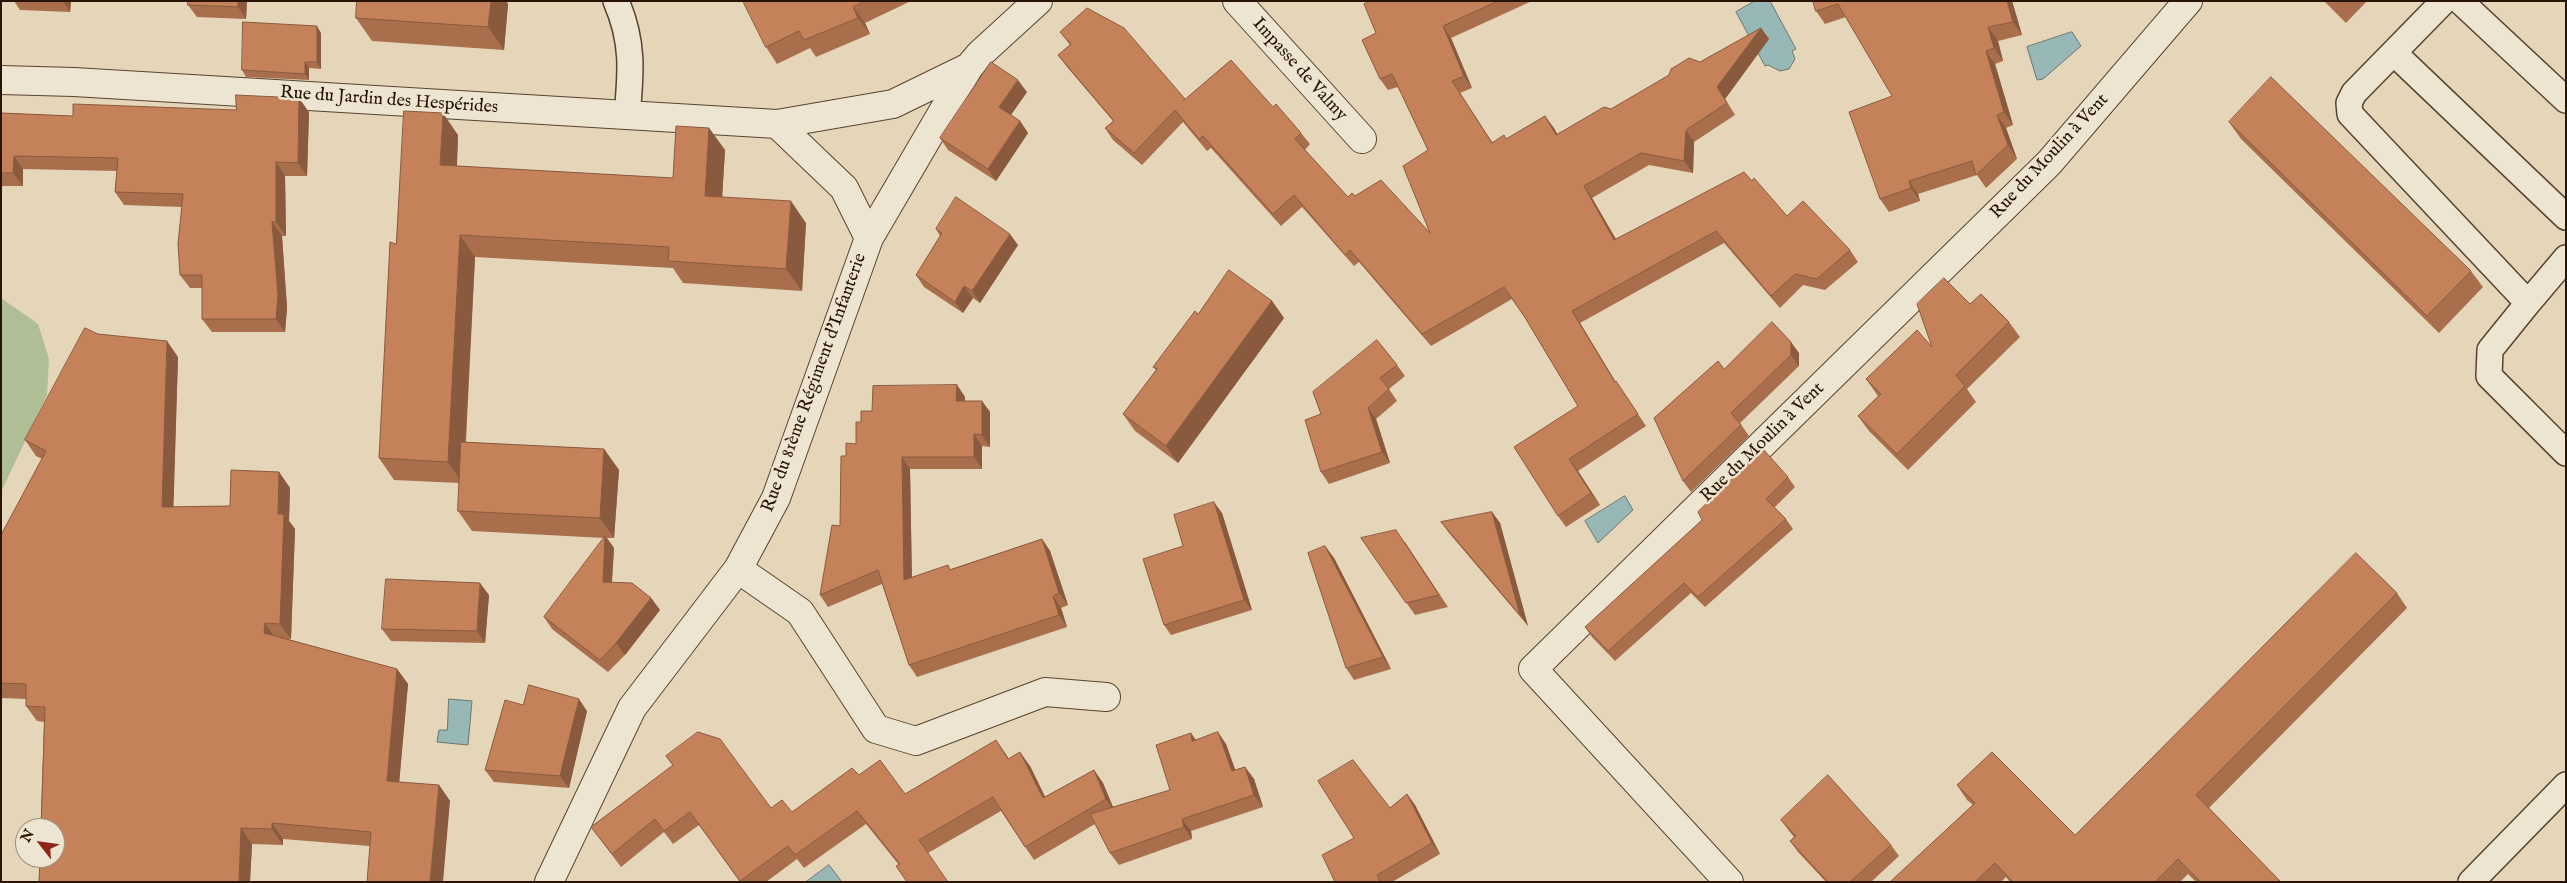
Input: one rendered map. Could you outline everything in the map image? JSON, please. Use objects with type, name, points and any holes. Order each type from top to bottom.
[{"type":"street","name":"Impasse de Valmy","points":[[1237,1],[1362,139]]},
{"type":"street","name":"Rue du Moulin à Vent","points":[[1730,882],[1532,669],[2048,163],[2188,1]]},
{"type":"street","name":"Rue du 81ème Régiment d'Infanterie","points":[[549,882],[632,708],[738,569],[776,498],[868,238],[969,67],[980,54],[1035,2]]},
{"type":"street","name":"Rue du Jardin des Hespérides","points":[[1,80],[93,83],[777,124],[893,104],[969,67]]},
{"type":"street","points":[[777,124],[844,188],[868,238]]},
{"type":"street","points":[[738,569],[800,612],[876,729],[916,742],[1045,692],[1106,697]]},
{"type":"lane","points":[[616,1],[628,35],[632,65],[627,116]]},
{"type":"lane","points":[[2444,1],[2354,93],[2350,103],[2350,114],[2528,303]]},
{"type":"lane","points":[[2460,1],[2566,100]]},
{"type":"lane","points":[[2394,53],[2566,217]]},
{"type":"lane","points":[[2566,258],[2490,350],[2489,376],[2566,453]]},
{"type":"lane","points":[[2471,882],[2566,785]]},
{"type":"green space","points":[[1,298],[38,324],[49,359],[47,395],[1,492]]},
{"type":"water","points":[[1755,1],[1770,1],[1796,49],[1792,51],[1795,59],[1789,69],[1780,71],[1768,65],[1765,66],[1736,12]]},
{"type":"water","points":[[2072,32],[2081,46],[2043,79],[2037,80],[2027,47]]},
{"type":"water","points":[[1625,496],[1633,510],[1598,543],[1585,521]]},
{"type":"water","points":[[449,699],[472,701],[468,745],[437,742],[439,730],[447,730]]},
{"type":"water","points":[[829,865],[842,882],[806,882]]},
{"type":"building","points":[[188,1],[238,1],[238,7],[188,5]]},
{"type":"building","points":[[357,1],[491,1],[488,27],[356,18]]},
{"type":"building","points":[[743,1],[865,1],[853,7],[858,18],[804,40],[799,31],[766,47]]},
{"type":"building","points":[[1371,1],[1498,1],[1443,26],[1464,76],[1452,81],[1492,143],[1504,135],[1506,139],[1545,116],[1556,135],[1604,107],[1611,109],[1669,75],[1671,69],[1689,58],[1700,62],[1761,28],[1717,87],[1727,103],[1686,130],[1684,161],[1641,153],[1584,186],[1614,240],[1744,172],[1752,181],[1754,178],[1787,216],[1803,201],[1850,250],[1817,279],[1795,274],[1771,296],[1716,231],[1572,311],[1615,382],[1638,414],[1569,459],[1591,493],[1558,516],[1514,447],[1578,406],[1524,316],[1504,287],[1422,334],[1350,250],[1345,255],[1294,195],[1273,214],[1203,136],[1199,139],[1175,110],[1134,153],[1105,128],[1114,121],[1058,55],[1071,44],[1060,32],[1087,8],[1124,28],[1185,99],[1183,101],[1231,60],[1273,107],[1276,104],[1301,133],[1295,139],[1348,197],[1352,193],[1355,196],[1381,180],[1430,233],[1403,166],[1428,150],[1392,74],[1380,79],[1362,40],[1376,33],[1364,4]]},
{"type":"building","points":[[1813,1],[2007,1],[2013,22],[1988,27],[1994,48],[1986,51],[2004,112],[1997,115],[2008,145],[1976,175],[1972,161],[1909,181],[1911,188],[1880,199],[1849,112],[1892,96],[1838,4],[1816,11]]},
{"type":"building","points":[[243,22],[317,26],[317,62],[305,62],[305,74],[242,70]]},
{"type":"building","points":[[991,62],[1018,80],[999,107],[1020,121],[988,169],[940,138]]},
{"type":"building","points":[[2271,77],[2471,271],[2427,316],[2229,122]]},
{"type":"building","points":[[236,95],[299,98],[298,163],[276,162],[276,222],[272,222],[278,295],[276,319],[202,319],[202,275],[180,275],[178,244],[183,194],[115,192],[118,158],[14,156],[13,173],[1,173],[1,113],[73,116],[73,104],[236,110]]},
{"type":"building","points":[[404,111],[443,113],[440,165],[673,178],[676,126],[709,128],[705,196],[791,201],[786,269],[668,261],[669,247],[460,235],[448,462],[379,458],[390,242],[396,244]]},
{"type":"building","points":[[956,197],[1010,234],[972,291],[964,286],[955,302],[916,275],[942,233],[936,229]]},
{"type":"building","points":[[1229,270],[1272,301],[1166,446],[1123,414],[1157,369],[1153,367],[1195,311],[1198,314]]},
{"type":"building","points":[[1944,278],[1970,304],[1981,294],[2009,322],[1956,375],[1965,386],[1897,454],[1858,416],[1881,394],[1866,379],[1917,330],[1932,347],[1917,304]]},
{"type":"building","points":[[1772,322],[1791,342],[1791,355],[1731,413],[1741,425],[1683,481],[1654,418],[1718,361],[1724,369]]},
{"type":"building","points":[[85,328],[98,334],[167,341],[162,507],[230,506],[231,470],[279,472],[278,514],[284,514],[280,624],[265,623],[264,633],[397,669],[387,781],[439,785],[430,882],[367,882],[371,832],[272,823],[272,829],[241,828],[239,882],[39,882],[40,868],[65,868],[65,818],[41,818],[45,707],[26,706],[26,684],[1,683],[1,535],[46,451],[25,440]]},
{"type":"building","points":[[1377,340],[1397,365],[1380,378],[1389,389],[1368,408],[1382,452],[1321,472],[1305,420],[1321,414],[1313,392]]},
{"type":"building","points":[[957,385],[956,401],[982,401],[982,435],[974,434],[974,457],[902,457],[904,580],[948,565],[950,570],[1042,539],[1059,593],[1053,596],[1059,615],[909,665],[878,570],[820,595],[832,525],[840,526],[841,456],[846,456],[846,443],[856,444],[856,422],[861,422],[861,411],[872,411],[873,386]]},
{"type":"building","points":[[461,442],[604,449],[600,518],[458,511]]},
{"type":"building","points":[[1763,449],[1788,477],[1766,499],[1786,519],[1698,597],[1684,583],[1608,651],[1585,627],[1702,520],[1698,512]]},
{"type":"building","points":[[1214,502],[1244,600],[1164,625],[1143,559],[1183,546],[1174,515]]},
{"type":"building","points":[[1492,512],[1520,615],[1441,522]]},
{"type":"building","points":[[1396,530],[1439,595],[1406,603],[1361,538]]},
{"type":"building","points":[[605,536],[603,582],[632,583],[651,598],[616,643],[600,660],[544,617]]},
{"type":"building","points":[[1325,546],[1383,657],[1346,668],[1308,553]]},
{"type":"building","points":[[2356,553],[2397,593],[2196,795],[2281,882],[2201,882],[2178,859],[2155,882],[2013,882],[1995,863],[1975,882],[1891,881],[1975,803],[1957,785],[1992,752],[2075,835]]},
{"type":"building","points":[[386,579],[480,583],[477,631],[382,629]]},
{"type":"building","points":[[529,685],[579,699],[560,776],[485,770],[505,700],[523,705]]},
{"type":"building","points":[[698,732],[720,739],[771,808],[782,800],[792,812],[852,768],[859,775],[880,760],[905,794],[996,740],[1008,759],[1020,752],[1043,798],[1094,770],[1106,799],[1025,847],[993,797],[919,840],[948,882],[907,882],[896,866],[900,864],[857,811],[795,855],[788,846],[740,881],[690,812],[664,831],[655,819],[612,854],[591,827],[673,765],[666,756]]},
{"type":"building","points":[[1218,732],[1232,771],[1245,767],[1254,795],[1182,819],[1184,827],[1110,853],[1090,814],[1170,790],[1156,745],[1191,733],[1192,741]]},
{"type":"building","points":[[1353,760],[1390,808],[1407,794],[1432,843],[1377,875],[1380,882],[1335,882],[1322,855],[1354,838],[1318,781]]},
{"type":"building","points":[[1828,775],[1891,845],[1850,882],[1828,882],[1790,841],[1796,836],[1781,820]]}]
